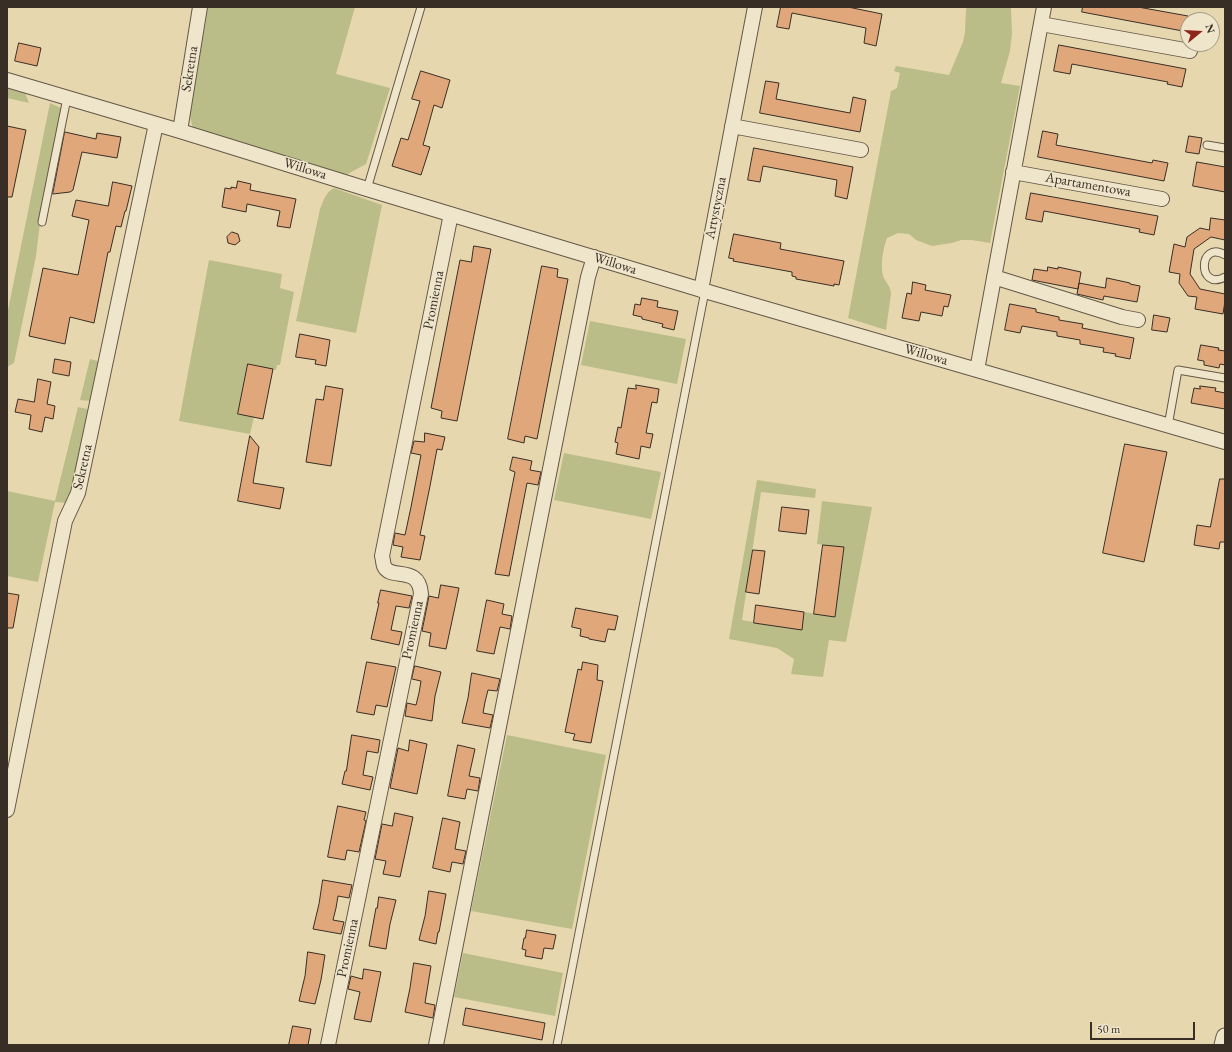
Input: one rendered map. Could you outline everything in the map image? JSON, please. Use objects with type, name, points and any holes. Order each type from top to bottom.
[{"type":"street","name":"Sekretna","points":[[180,131],[200,7]]},
{"type":"street","name":"Artystyczna","points":[[703,290],[755,7]]},
{"type":"street","points":[[977,370],[1044,7]]},
{"type":"street","points":[[1041,24],[1180,49]]},
{"type":"street","name":"Willowa","points":[[7,80],[703,290],[1225,442]]},
{"type":"street","name":"Sekretna","points":[[7,810],[65,521],[78,493],[156,124]]},
{"type":"street","points":[[732,126],[861,150]]},
{"type":"street","name":"Apartamentowa","points":[[1013,172],[1162,199]]},
{"type":"street","name":"Promienna","points":[[328,1045],[421,594],[419,583],[414,578],[409,575],[392,572],[386,569],[382,556],[451,214]]},
{"type":"street","points":[[436,1045],[587,284],[594,257]]},
{"type":"street","points":[[994,277],[1122,317],[1138,320]]},
{"type":"street","points":[[1223,1045],[1225,1037]]},
{"type":"lane","points":[[367,189],[421,7]]},
{"type":"lane","points":[[42,222],[67,98]]},
{"type":"lane","points":[[1207,145],[1225,148]]},
{"type":"lane","points":[[1225,255],[1219,252],[1211,253],[1206,258],[1203,266],[1205,273],[1210,278],[1219,279],[1225,277]]},
{"type":"lane","points":[[557,1045],[703,290]]},
{"type":"lane","points":[[1168,426],[1178,370],[1225,378]]},
{"type":"green space","points":[[208,7],[355,7],[336,74],[390,88],[366,164],[346,175],[193,129],[190,116]]},
{"type":"green space","points":[[968,7],[1011,7],[1012,34],[1010,51],[1001,83],[1020,86],[990,243],[961,240],[932,246],[916,240],[909,234],[898,233],[887,238],[883,253],[882,265],[883,276],[890,288],[891,294],[886,330],[848,318],[891,91],[897,88],[900,73],[894,71],[896,66],[949,75],[963,42],[966,9]]},
{"type":"green space","points":[[7,87],[25,93],[29,103],[7,98]]},
{"type":"green space","points":[[50,103],[61,108],[42,206],[36,256],[14,363],[7,367],[7,315]]},
{"type":"green space","points":[[334,188],[382,205],[356,333],[296,321],[320,209],[327,194]]},
{"type":"green space","points":[[209,260],[282,274],[280,288],[294,292],[280,365],[277,365],[276,370],[248,364],[238,414],[254,417],[250,434],[179,421]]},
{"type":"green space","points":[[590,321],[686,339],[677,384],[581,365]]},
{"type":"green space","points":[[90,359],[101,362],[94,395],[90,401],[80,400]]},
{"type":"green space","points":[[78,407],[87,409],[90,420],[68,503],[55,502],[38,582],[7,576],[7,491],[55,501]]},
{"type":"green space","points":[[564,453],[661,472],[651,519],[554,500]]},
{"type":"green space","points":[[757,480],[816,489],[815,498],[761,492],[742,620],[801,630],[804,612],[835,617],[844,548],[817,544],[822,501],[872,507],[846,642],[829,640],[823,677],[791,674],[794,659],[777,648],[729,639]]},
{"type":"green space","points":[[507,735],[606,755],[572,929],[471,911]]},
{"type":"green space","points":[[463,953],[563,973],[555,1016],[454,997]]},
{"type":"building","points":[[781,7],[848,7],[882,14],[876,46],[864,43],[866,28],[792,13],[789,29],[777,27]]},
{"type":"building","points":[[1083,7],[1138,7],[1180,15],[1180,30],[1082,12]]},
{"type":"building","points":[[19,43],[41,48],[37,66],[15,61]]},
{"type":"building","points":[[1059,45],[1186,69],[1182,87],[1167,84],[1168,82],[1072,64],[1070,74],[1054,71]]},
{"type":"building","points":[[421,71],[450,80],[442,108],[434,105],[423,145],[430,147],[421,175],[392,166],[401,138],[408,140],[414,121],[420,101],[412,99]]},
{"type":"building","points":[[766,81],[779,83],[776,99],[850,113],[853,97],[866,100],[860,132],[760,113]]},
{"type":"building","points":[[7,126],[26,130],[12,197],[7,197]]},
{"type":"building","points":[[1043,131],[1058,134],[1056,145],[1152,163],[1153,160],[1168,163],[1164,181],[1038,157]]},
{"type":"building","points":[[65,132],[96,139],[97,133],[121,137],[117,158],[82,152],[73,190],[70,192],[53,194]]},
{"type":"building","points":[[1189,136],[1202,138],[1199,154],[1186,152]]},
{"type":"building","points":[[754,148],[853,167],[847,199],[835,196],[837,180],[763,166],[760,182],[748,180]]},
{"type":"building","points":[[1197,162],[1225,167],[1225,192],[1193,186]]},
{"type":"building","points":[[238,181],[251,184],[250,190],[296,199],[290,228],[277,226],[280,211],[247,204],[246,212],[222,207],[225,188],[236,188]]},
{"type":"building","points":[[113,182],[132,186],[121,227],[116,226],[110,252],[108,252],[94,323],[70,317],[65,344],[29,336],[43,268],[78,275],[89,220],[72,216],[76,200],[108,206]]},
{"type":"building","points":[[1031,193],[1158,216],[1154,235],[1139,232],[1140,229],[1044,211],[1042,222],[1026,219]]},
{"type":"building","points":[[1211,218],[1225,220],[1225,240],[1211,237],[1194,249],[1190,274],[1200,289],[1225,294],[1223,314],[1195,309],[1197,297],[1188,296],[1179,283],[1180,274],[1169,272],[1174,244],[1185,247],[1187,237],[1200,228],[1209,230]]},
{"type":"building","points":[[232,232],[238,234],[240,241],[235,245],[228,243],[227,237]]},
{"type":"building","points":[[734,234],[781,243],[780,249],[844,261],[839,285],[834,284],[834,286],[796,279],[796,277],[792,276],[792,272],[733,261],[734,259],[729,258]]},
{"type":"building","points":[[474,246],[491,249],[457,421],[441,418],[442,411],[431,408],[460,260],[471,262]]},
{"type":"building","points":[[542,266],[558,269],[557,277],[568,279],[537,439],[525,436],[524,443],[508,439]]},
{"type":"building","points":[[1048,267],[1058,269],[1058,267],[1081,272],[1078,289],[1032,280],[1034,269],[1047,271]]},
{"type":"building","points":[[1107,278],[1140,286],[1137,302],[1104,296],[1103,300],[1077,294],[1079,283],[1105,288]]},
{"type":"building","points":[[913,282],[926,285],[925,290],[951,295],[948,307],[944,306],[942,316],[921,312],[919,321],[902,318],[907,293],[911,294]]},
{"type":"building","points":[[642,298],[658,301],[657,307],[678,311],[674,330],[662,327],[663,324],[642,319],[642,317],[633,315],[635,304],[640,305]]},
{"type":"building","points":[[1010,304],[1036,309],[1036,312],[1059,317],[1059,320],[1083,324],[1082,328],[1134,338],[1130,359],[1115,356],[1116,354],[1103,352],[1104,348],[1080,344],[1080,340],[1057,336],[1057,332],[1022,326],[1020,333],[1005,330]]},
{"type":"building","points":[[1154,315],[1170,318],[1167,332],[1152,330]]},
{"type":"building","points":[[300,334],[330,340],[326,366],[315,364],[316,360],[296,357]]},
{"type":"building","points":[[1201,345],[1219,348],[1218,350],[1225,351],[1225,365],[1220,364],[1219,368],[1204,365],[1204,361],[1198,360]]},
{"type":"building","points":[[55,359],[71,362],[69,376],[53,373]]},
{"type":"building","points":[[248,364],[273,369],[263,419],[238,414]]},
{"type":"building","points":[[38,379],[51,382],[47,404],[55,406],[53,419],[45,417],[42,432],[29,429],[31,415],[15,412],[18,399],[34,402]]},
{"type":"building","points":[[636,385],[659,389],[657,403],[652,402],[646,433],[653,434],[650,448],[641,446],[639,459],[616,454],[618,443],[615,442],[618,427],[621,428],[628,388],[636,389]]},
{"type":"building","points":[[326,386],[343,389],[331,466],[306,462],[316,399],[323,400]]},
{"type":"building","points":[[1200,386],[1216,388],[1215,391],[1225,393],[1225,409],[1191,403],[1194,388],[1200,389]]},
{"type":"building","points":[[425,433],[445,437],[442,450],[437,449],[420,535],[425,536],[420,560],[401,557],[403,547],[393,545],[395,533],[405,535],[421,455],[411,453],[414,441],[424,442]]},
{"type":"building","points":[[250,436],[259,447],[253,483],[284,488],[280,509],[238,501]]},
{"type":"building","points":[[1125,444],[1167,452],[1144,562],[1103,553]]},
{"type":"building","points":[[513,457],[532,461],[530,470],[541,472],[538,485],[527,483],[509,576],[495,574],[515,472],[510,470]]},
{"type":"building","points":[[1220,479],[1225,479],[1225,542],[1220,542],[1219,549],[1194,545],[1197,525],[1210,527]]},
{"type":"building","points":[[782,507],[809,510],[806,534],[779,531]]},
{"type":"building","points":[[823,545],[844,547],[835,617],[814,614]]},
{"type":"building","points":[[753,550],[765,551],[759,594],[746,592]]},
{"type":"building","points":[[441,585],[459,588],[446,649],[429,646],[431,633],[422,631],[429,596],[438,598]]},
{"type":"building","points":[[381,590],[412,596],[409,608],[396,606],[391,630],[402,632],[399,645],[371,639]]},
{"type":"building","points":[[7,593],[19,595],[13,628],[7,628]]},
{"type":"building","points":[[487,600],[504,604],[502,614],[512,616],[510,629],[500,627],[494,654],[477,651]]},
{"type":"building","points":[[756,605],[804,612],[802,630],[754,623]]},
{"type":"building","points":[[576,608],[618,616],[615,630],[608,629],[605,642],[580,636],[581,629],[572,627]]},
{"type":"building","points":[[367,662],[396,667],[387,707],[376,705],[374,715],[357,712]]},
{"type":"building","points":[[583,662],[598,665],[597,680],[603,681],[591,743],[573,740],[575,734],[565,732],[578,669],[581,670]]},
{"type":"building","points":[[415,666],[441,672],[435,696],[432,721],[405,716],[407,703],[416,705],[419,693],[421,681],[412,679]]},
{"type":"building","points":[[472,673],[500,679],[497,691],[488,690],[485,702],[483,713],[493,715],[490,728],[462,723]]},
{"type":"building","points":[[352,735],[380,740],[378,753],[367,751],[363,775],[373,777],[370,790],[342,784],[346,771]]},
{"type":"building","points":[[410,740],[427,744],[417,794],[390,788],[398,748],[408,751]]},
{"type":"building","points":[[458,745],[475,749],[469,776],[480,778],[478,791],[467,789],[465,799],[448,796]]},
{"type":"building","points":[[338,806],[366,812],[364,820],[366,821],[359,852],[347,850],[345,860],[328,857]]},
{"type":"building","points":[[395,813],[413,817],[400,877],[383,874],[386,861],[375,859],[382,824],[392,826]]},
{"type":"building","points":[[443,818],[460,822],[455,849],[466,851],[463,864],[452,862],[450,872],[433,868]]},
{"type":"building","points":[[323,880],[352,885],[349,898],[338,896],[333,920],[344,922],[341,934],[313,929]]},
{"type":"building","points":[[429,891],[446,894],[436,944],[419,940]]},
{"type":"building","points":[[379,897],[396,900],[386,949],[369,946]]},
{"type":"building","points":[[527,930],[556,935],[553,949],[544,948],[542,959],[525,956],[526,950],[522,949]]},
{"type":"building","points":[[308,952],[325,955],[315,1004],[299,1001],[305,976]]},
{"type":"building","points":[[414,963],[431,966],[425,1003],[435,1005],[433,1018],[405,1012]]},
{"type":"building","points":[[364,969],[381,972],[371,1022],[354,1019],[360,992],[348,989],[351,976],[362,979]]},
{"type":"building","points":[[466,1008],[545,1023],[542,1040],[463,1025]]},
{"type":"building","points":[[293,1026],[311,1029],[308,1045],[289,1045]]}]
